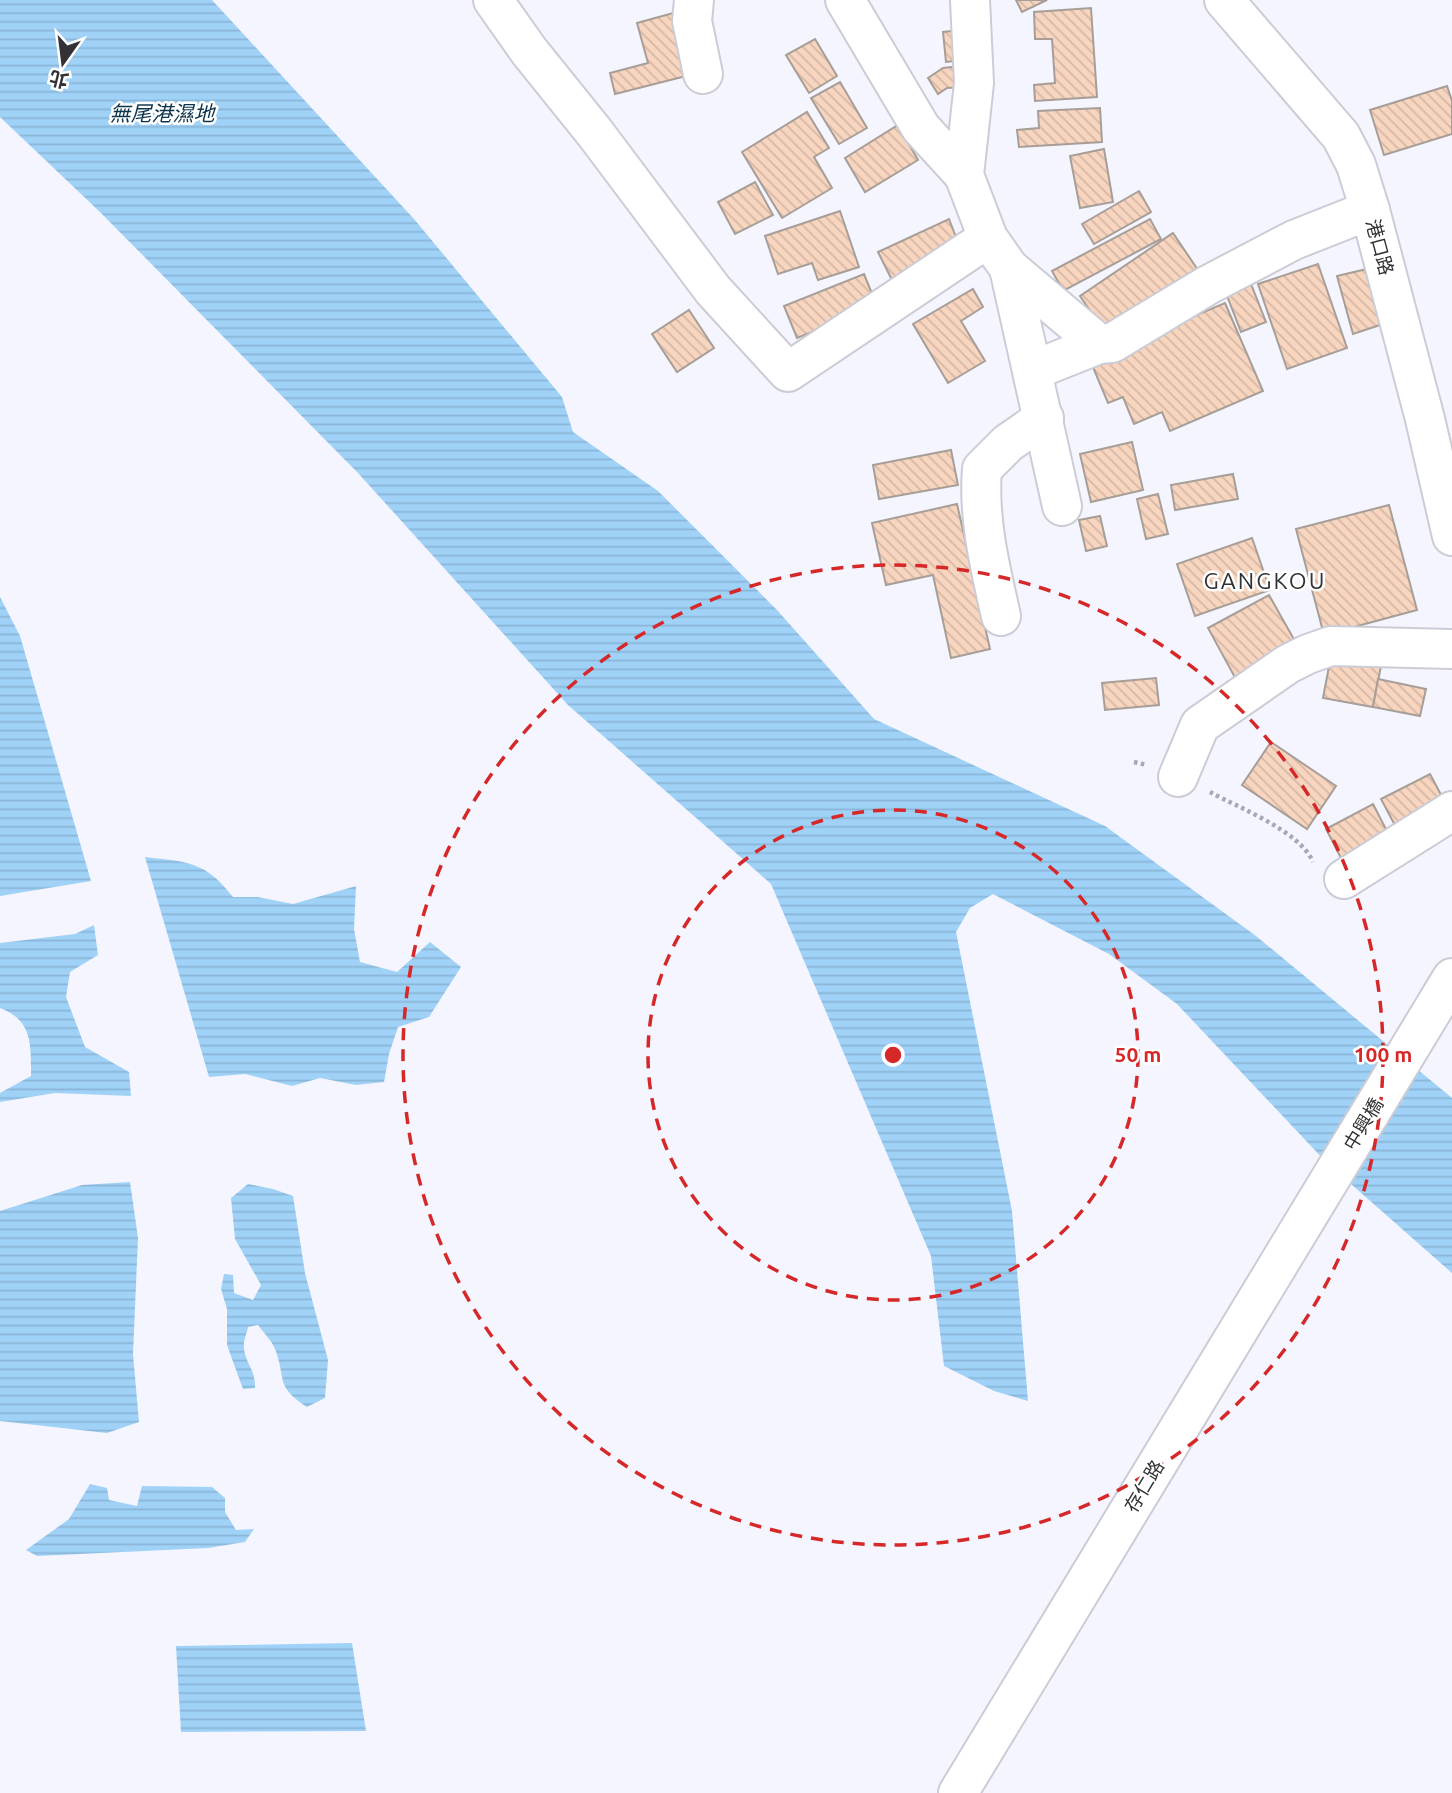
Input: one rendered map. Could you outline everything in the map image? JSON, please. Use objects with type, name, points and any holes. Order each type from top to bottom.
[{"type":"street","points":[[493,0],[529,51],[595,133],[713,290],[788,372],[999,253]]},
{"type":"street","points":[[694,0],[692,21],[703,74]]},
{"type":"street","points":[[845,0],[921,128],[964,175],[999,253],[1034,370],[1062,506]]},
{"type":"street","points":[[964,175],[974,83],[970,0]]},
{"type":"street","name":"港口路","points":[[1224,0],[1341,136],[1356,165],[1425,419],[1452,536]]},
{"type":"street","points":[[1034,370],[1099,344],[1112,343],[1208,285],[1294,240],[1370,210]]},
{"type":"street","points":[[999,253],[1099,344]]},
{"type":"street","points":[[1001,616],[979,499],[982,469],[1008,443],[1044,418]]},
{"type":"street","points":[[1178,777],[1200,725],[1288,664],[1308,654],[1331,646],[1452,649]]},
{"type":"street","points":[[1344,879],[1452,811]]},
{"type":"street","name":"中興橋","points":[[1330,1180],[1452,978]]},
{"type":"street","name":"存仁路","points":[[958,1793],[1330,1180]]},
{"type":"path","points":[[1135,762],[1178,777],[1283,831],[1305,848],[1313,860],[1315,871],[1329,879],[1344,879]]},
{"type":"water","name":"無尾港濕地","points":[[0,0],[212,0],[414,219],[562,397],[573,432],[658,491],[777,610],[874,719],[1105,826],[1256,936],[1452,1098],[1452,1273],[1326,1162],[1177,1004],[1109,954],[993,894],[970,908],[956,932],[1012,1211],[1028,1401],[994,1391],[944,1366],[931,1256],[771,884],[568,705],[358,473],[101,213],[0,117]]},
{"type":"water","points":[[0,597],[20,636],[91,881],[0,896]]},
{"type":"water","points":[[145,857],[195,865],[213,876],[233,897],[258,897],[293,904],[356,886],[354,929],[360,962],[397,972],[430,942],[461,967],[429,1017],[398,1027],[384,1082],[356,1085],[320,1078],[292,1086],[245,1074],[209,1077]]},
{"type":"water","points":[[94,925],[98,955],[70,972],[66,997],[85,1047],[129,1072],[131,1096],[55,1093],[0,1102],[0,1093],[31,1076],[31,1065],[30,1044],[24,1027],[19,1019],[0,1008],[0,943],[75,934]]},
{"type":"water","points":[[130,1182],[138,1238],[133,1354],[139,1422],[107,1433],[0,1421],[0,1211],[82,1185]]},
{"type":"water","points":[[248,1184],[293,1196],[305,1273],[328,1360],[325,1398],[307,1407],[286,1387],[275,1349],[258,1325],[248,1327],[244,1344],[255,1388],[243,1389],[227,1345],[227,1309],[221,1289],[224,1274],[233,1275],[234,1293],[253,1300],[261,1285],[235,1239],[231,1198]]},
{"type":"water","points":[[90,1484],[107,1488],[109,1500],[137,1506],[142,1486],[212,1487],[225,1498],[225,1512],[236,1530],[254,1529],[245,1542],[208,1548],[37,1556],[26,1550],[69,1519]]},
{"type":"water","points":[[352,1643],[366,1731],[181,1732],[176,1646]]},
{"type":"building","points":[[1016,0],[1047,0],[1022,12]]},
{"type":"building","points":[[1091,8],[1097,97],[1035,101],[1034,85],[1055,83],[1052,39],[1035,39],[1034,12]]},
{"type":"building","points":[[677,12],[694,74],[615,94],[610,73],[648,63],[637,23]]},
{"type":"building","points":[[960,30],[963,60],[946,62],[943,32]]},
{"type":"building","points":[[815,39],[837,76],[809,93],[786,55]]},
{"type":"building","points":[[961,66],[964,87],[947,88],[938,94],[928,78],[943,68]]},
{"type":"building","points":[[840,82],[867,128],[839,144],[811,98]]},
{"type":"building","points":[[1447,86],[1452,101],[1452,134],[1384,155],[1370,110]]},
{"type":"building","points":[[1100,108],[1102,142],[1019,147],[1017,130],[1039,128],[1038,111]]},
{"type":"building","points":[[807,112],[829,148],[814,157],[832,188],[782,218],[742,152]]},
{"type":"building","points":[[898,125],[918,160],[865,192],[845,158]]},
{"type":"building","points":[[1104,149],[1113,202],[1080,208],[1070,156]]},
{"type":"building","points":[[755,182],[773,215],[735,234],[718,202]]},
{"type":"building","points":[[1139,191],[1151,212],[1094,244],[1082,224]]},
{"type":"building","points":[[840,211],[859,267],[818,280],[812,263],[778,274],[765,236]]},
{"type":"building","points":[[949,219],[959,245],[894,284],[878,252]]},
{"type":"building","points":[[1150,219],[1161,239],[1063,291],[1052,271]]},
{"type":"building","points":[[1173,233],[1208,285],[1112,343],[1080,296]]},
{"type":"building","points":[[1318,264],[1347,348],[1287,369],[1258,284]]},
{"type":"building","points":[[1371,268],[1383,324],[1353,334],[1337,276]]},
{"type":"building","points":[[864,274],[877,306],[797,338],[784,306]]},
{"type":"building","points":[[1251,284],[1266,322],[1241,332],[1226,293]]},
{"type":"building","points":[[973,289],[983,307],[961,321],[985,361],[948,383],[913,324]]},
{"type":"building","points":[[1225,303],[1263,391],[1170,431],[1162,412],[1134,424],[1123,397],[1108,403],[1090,360]]},
{"type":"building","points":[[689,310],[714,348],[677,372],[652,334]]},
{"type":"building","points":[[1132,442],[1143,490],[1091,502],[1080,454]]},
{"type":"building","points":[[951,450],[958,485],[879,499],[873,465]]},
{"type":"building","points":[[1233,474],[1238,499],[1175,510],[1171,485]]},
{"type":"building","points":[[1158,494],[1168,534],[1146,539],[1137,499]]},
{"type":"building","points":[[957,504],[990,649],[951,658],[933,575],[886,585],[872,523]]},
{"type":"building","points":[[1389,505],[1417,610],[1324,635],[1296,529]]},
{"type":"building","points":[[1100,516],[1107,546],[1086,551],[1079,520]]},
{"type":"building","points":[[1252,538],[1270,590],[1195,616],[1177,564]]},
{"type":"building","points":[[1269,595],[1300,650],[1238,683],[1208,628]]},
{"type":"building","points":[[1331,656],[1381,666],[1373,707],[1323,698]]},
{"type":"building","points":[[1156,678],[1159,705],[1105,710],[1102,683]]},
{"type":"building","points":[[1378,679],[1426,689],[1420,716],[1373,707]]},
{"type":"building","points":[[1271,742],[1336,786],[1307,829],[1242,785]]},
{"type":"building","points":[[1430,774],[1448,808],[1399,833],[1381,799]]},
{"type":"building","points":[[1373,804],[1390,837],[1343,862],[1326,829]]},
{"type":"district","name":"GANGKOU","points":[[1265,581]]}]
